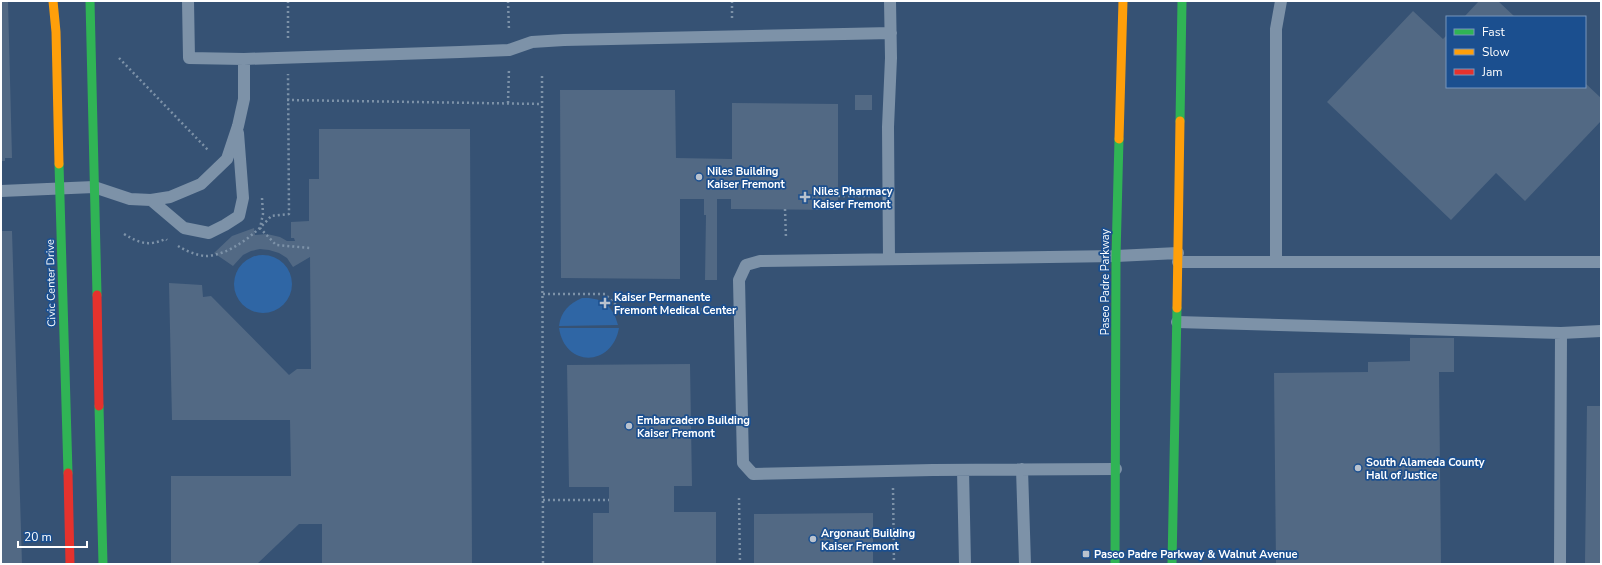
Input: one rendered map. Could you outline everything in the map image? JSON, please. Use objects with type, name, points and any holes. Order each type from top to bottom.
[{"type":"main road","name":"Civic Center Drive","points":[[53,1],[56,32],[70,564]]},
{"type":"main road","points":[[90,1],[103,564]]},
{"type":"main road","name":"Paseo Padre Parkway","points":[[1115,564],[1116,256],[1123,1]]},
{"type":"main road","points":[[1172,564],[1182,1]]},
{"type":"lane","points":[[188,1],[189,58],[244,59],[509,50],[532,42],[564,40],[891,33]]},
{"type":"lane","points":[[889,259],[888,126],[891,58],[890,1]]},
{"type":"lane","points":[[1276,262],[1276,29],[1281,1]]},
{"type":"lane","points":[[1,191],[94,187],[130,199],[151,200],[170,197],[202,184],[227,159],[238,126],[244,99],[244,59]]},
{"type":"lane","points":[[151,200],[184,228],[209,233],[239,216],[243,198],[238,126]]},
{"type":"lane","points":[[1116,469],[1022,469],[753,474],[743,463],[739,280],[746,265],[760,260],[996,256],[1116,256],[1276,262],[1601,262]]},
{"type":"lane","points":[[1177,322],[1561,333],[1601,331]]},
{"type":"lane","points":[[1560,564],[1561,333]]},
{"type":"lane","points":[[1022,469],[1025,564]]},
{"type":"lane","points":[[963,470],[965,564]]},
{"type":"path","points":[[288,1],[288,45]]},
{"type":"path","points":[[508,1],[509,33]]},
{"type":"path","points":[[732,1],[732,24]]},
{"type":"path","points":[[119,58],[209,151]]},
{"type":"path","points":[[508,103],[509,66]]},
{"type":"path","points":[[542,76],[543,564]]},
{"type":"path","points":[[287,100],[542,104]]},
{"type":"path","points":[[838,196],[872,196]]},
{"type":"path","points":[[785,209],[786,239]]},
{"type":"path","points":[[260,228],[276,245],[310,248]]},
{"type":"path","points":[[543,294],[605,294],[622,311],[721,309]]},
{"type":"path","points":[[893,488],[894,564]]},
{"type":"path","points":[[739,498],[740,564]]},
{"type":"path","points":[[543,500],[609,500]]},
{"type":"shaded area","points":[[263,255],[274,257],[287,268],[290,273],[292,284],[290,295],[279,308],[274,311],[263,313],[252,311],[239,300],[236,295],[234,284],[236,273],[247,260],[252,257]]},
{"type":"shaded area","points":[[582,298],[595,299],[610,307],[618,325],[559,326],[566,309]]},
{"type":"shaded area","points":[[559,328],[619,328],[615,341],[608,350],[599,356],[589,358],[579,356],[570,350],[563,341]]},
{"type":"building","points":[[1,1],[8,1],[12,158],[5,158],[5,161],[1,161]]},
{"type":"building","points":[[1479,1],[1498,1],[1514,16],[1465,16]]},
{"type":"building","points":[[1413,11],[1443,39],[1446,36],[1446,88],[1586,88],[1586,84],[1601,98],[1601,121],[1525,201],[1496,173],[1451,220],[1327,102]]},
{"type":"building","name":"Niles Building Kaiser Fremont","points":[[560,90],[675,90],[676,158],[732,159],[732,103],[838,104],[838,210],[731,209],[731,199],[717,199],[717,280],[705,280],[706,215],[704,215],[704,199],[680,199],[680,279],[561,278]]},
{"type":"building","points":[[855,95],[872,95],[872,110],[855,110]]},
{"type":"building","points":[[319,129],[470,129],[472,564],[322,564],[322,524],[299,524],[257,564],[171,564],[171,476],[291,476],[290,420],[172,420],[169,283],[202,285],[203,297],[211,296],[289,375],[297,369],[311,369],[310,257],[293,267],[287,258],[279,253],[260,249],[243,255],[233,266],[214,253],[232,236],[254,228],[255,235],[267,234],[280,237],[287,241],[295,241],[294,238],[291,238],[291,222],[309,221],[309,179],[319,179]]},
{"type":"building","points":[[1,231],[12,231],[22,564],[1,564]]},
{"type":"building","name":"South Alameda County Hall of Justice","points":[[1410,338],[1454,338],[1454,372],[1439,372],[1441,564],[1276,564],[1274,373],[1368,372],[1368,362],[1410,361]]},
{"type":"building","name":"Embarcadero Building Kaiser Fremont","points":[[690,364],[692,486],[674,486],[674,512],[716,512],[716,564],[593,564],[593,513],[609,513],[609,487],[569,487],[567,365]]},
{"type":"building","points":[[1587,406],[1601,406],[1601,564],[1585,564]]},
{"type":"building","name":"Argonaut Building Kaiser Fremont","points":[[873,513],[873,564],[754,564],[754,514]]},
{"type":"traffic: fast","points":[[90,1],[97,295]]},
{"type":"traffic: fast","points":[[1180,121],[1182,1]]},
{"type":"traffic: fast","points":[[1115,564],[1116,256],[1119,139]]},
{"type":"traffic: fast","points":[[59,164],[68,473]]},
{"type":"traffic: fast","points":[[1172,564],[1177,308]]},
{"type":"traffic: fast","points":[[99,406],[103,564]]},
{"type":"traffic: slow","points":[[53,1],[56,32],[59,164]]},
{"type":"traffic: slow","points":[[1119,139],[1123,1]]},
{"type":"traffic: slow","points":[[1177,308],[1180,121]]},
{"type":"traffic: jam","points":[[97,295],[99,406]]},
{"type":"traffic: jam","points":[[68,473],[70,564]]},
{"type":"place","name":"Niles Building Kaiser Fremont","points":[[699,177]]},
{"type":"place","name":"Niles Pharmacy Kaiser Fremont","points":[[805,197]]},
{"type":"place","name":"Kaiser Permanente Fremont Medical Center","points":[[605,303]]},
{"type":"place","name":"Embarcadero Building Kaiser Fremont","points":[[629,426]]},
{"type":"place","name":"South Alameda County Hall of Justice","points":[[1358,468]]},
{"type":"place","name":"Argonaut Building Kaiser Fremont","points":[[813,539]]},
{"type":"place","name":"Paseo Padre Parkway & Walnut Avenue","points":[[1086,554]]}]
